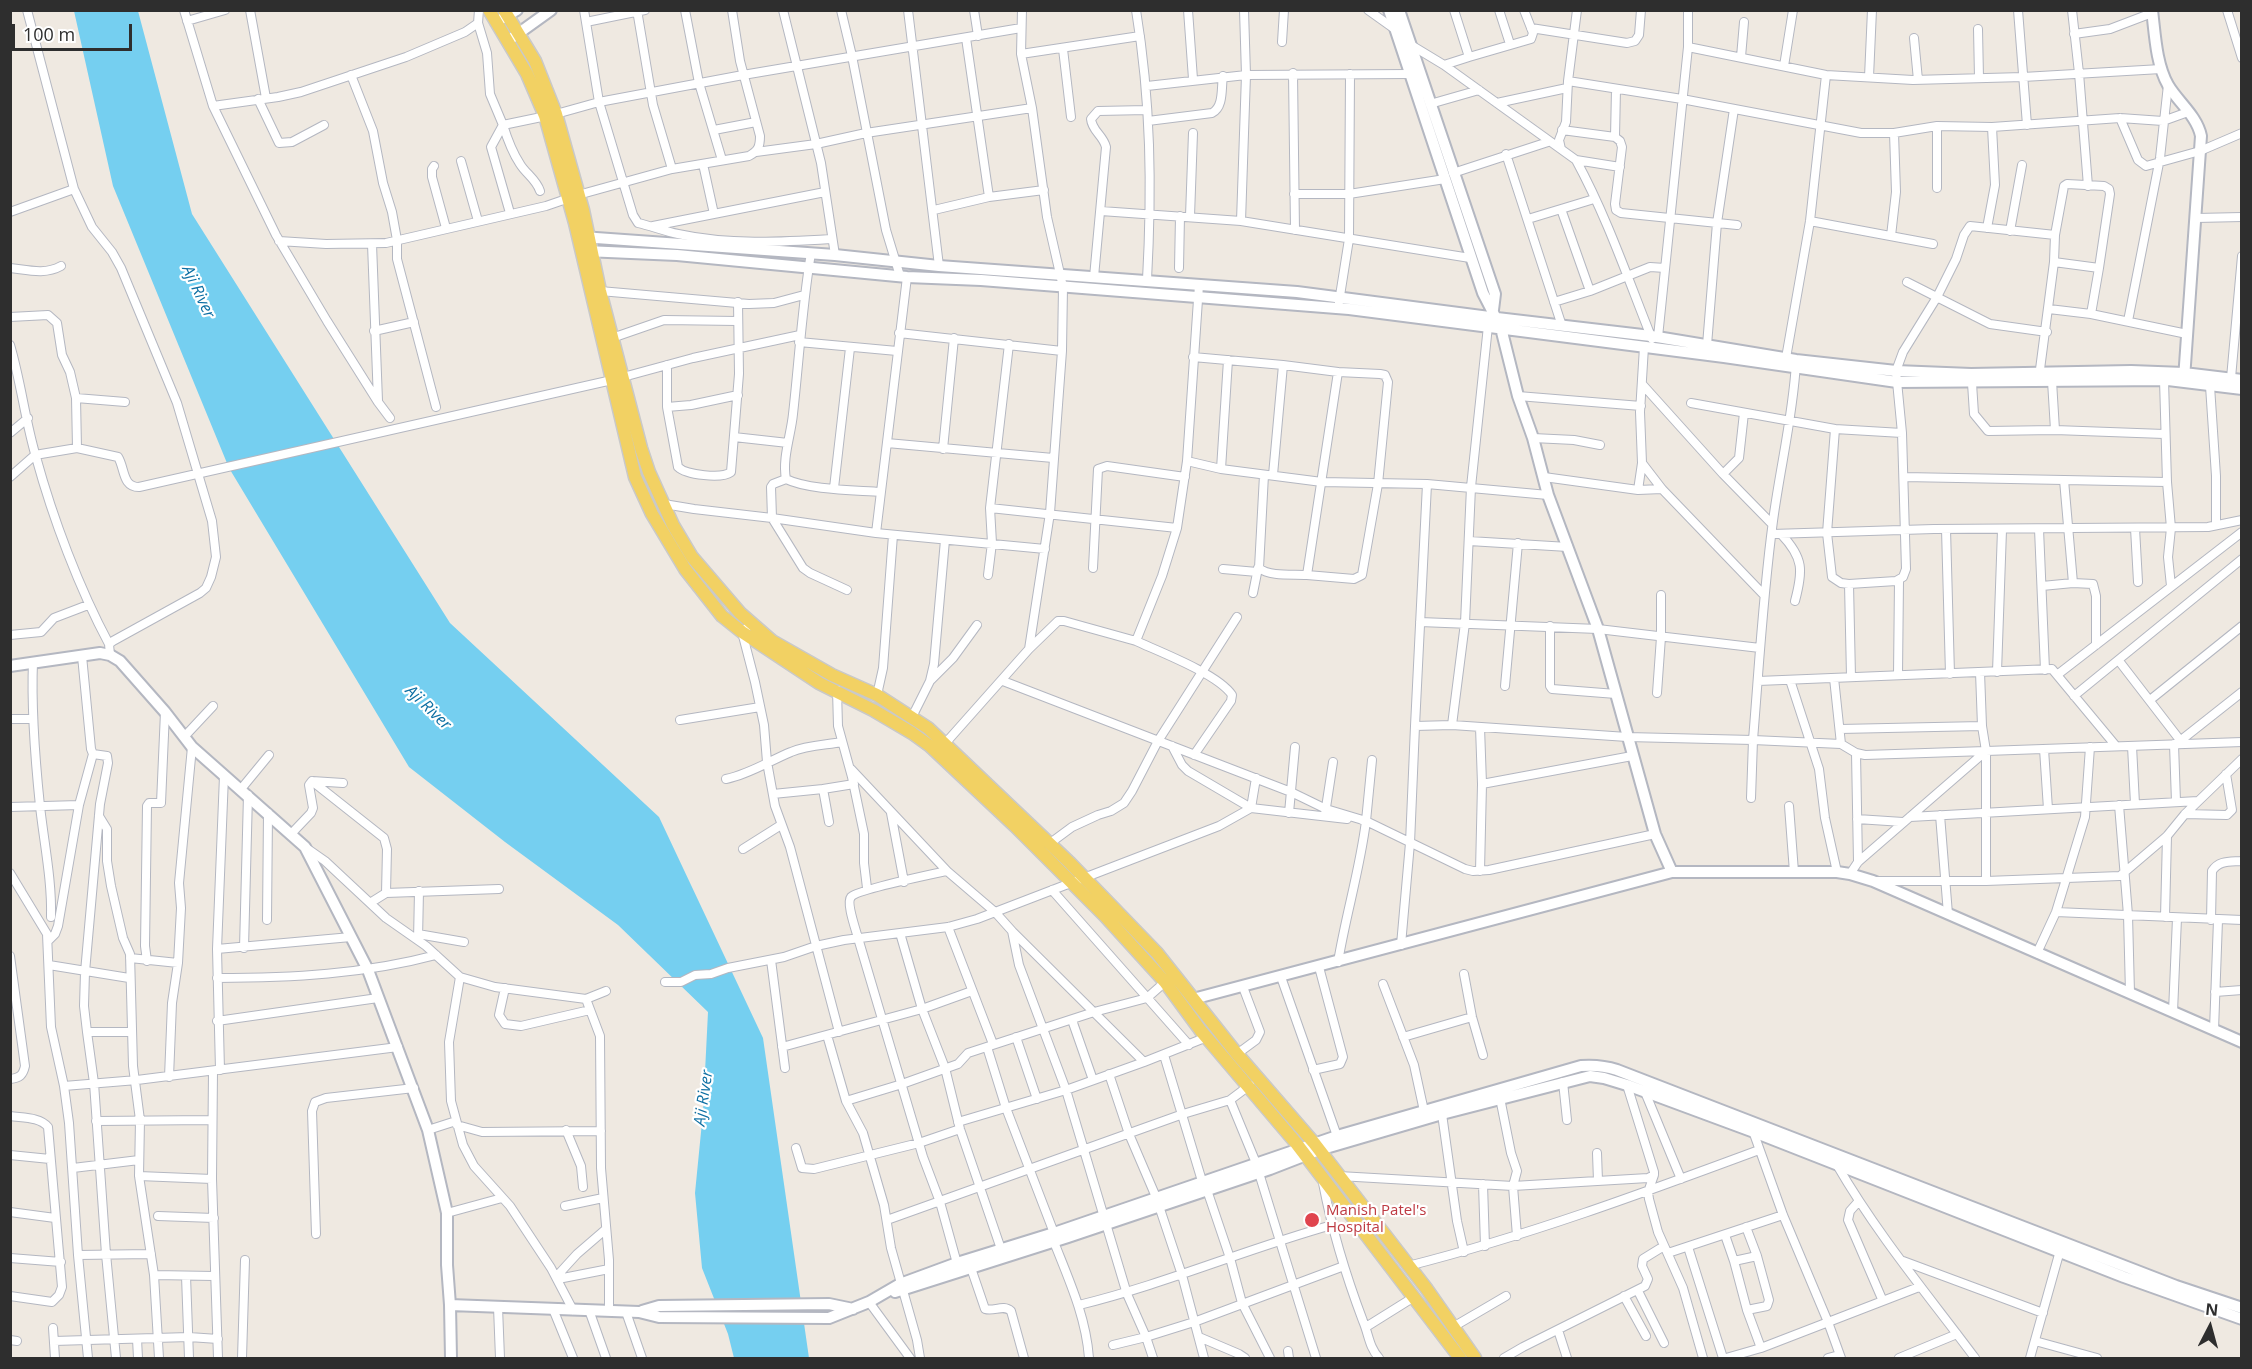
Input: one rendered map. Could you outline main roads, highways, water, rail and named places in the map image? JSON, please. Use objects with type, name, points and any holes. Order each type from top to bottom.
[{"type":"main road","points":[[489,10],[506,15],[535,61],[584,237],[618,379],[649,472],[692,557],[746,628],[819,683],[941,748],[1049,844],[1165,981],[1207,1037],[1317,1147],[1337,1176],[1426,1288],[1475,1359]]},
{"type":"main road","points":[[506,15],[508,41],[551,116]]},
{"type":"main road","points":[[587,251],[612,338],[635,477],[652,514],[700,590],[722,616],[877,696],[912,717],[1015,826],[1157,953],[1237,1054],[1253,1082],[1303,1152],[1460,1359]]},
{"type":"main road","points":[[700,590],[712,582]]},
{"type":"water","name":"Aji River","points":[[74,11],[138,11],[192,214],[450,623],[659,817],[763,1038],[809,1358],[734,1358],[728,1334],[702,1268],[695,1193],[703,1112],[708,1012],[618,925],[505,842],[409,767],[229,468],[113,186]]},
{"type":"place","name":"Manish Patel's Hospital","points":[[1312,1220]]}]
